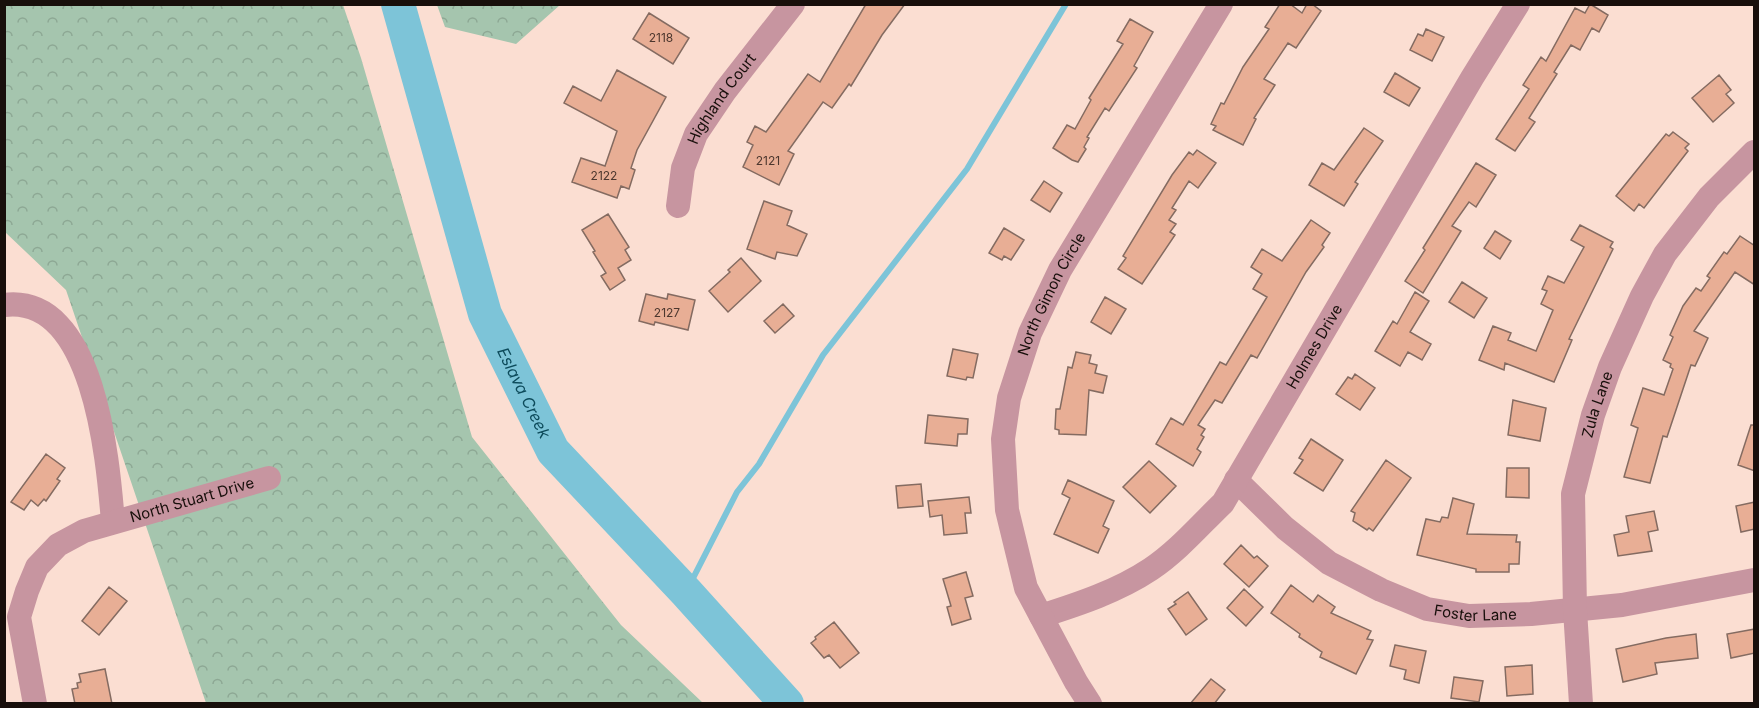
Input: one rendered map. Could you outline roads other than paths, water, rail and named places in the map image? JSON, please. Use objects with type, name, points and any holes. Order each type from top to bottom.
[{"type":"street","name":"Highland Court","points":[[678,206],[683,168],[696,134],[725,91],[793,4]]},
{"type":"street","name":"North Gimon Circle","points":[[1090,704],[1026,588],[1007,510],[1003,439],[1009,398],[1030,333],[1060,270],[1221,4]]},
{"type":"street","name":"Holmes Drive","points":[[1041,616],[1092,600],[1151,569],[1178,547],[1222,503],[1466,88],[1518,4]]},
{"type":"street","name":"Zula Lane","points":[[1581,704],[1575,610],[1573,494],[1593,415],[1610,367],[1642,296],[1665,254],[1709,197],[1755,152]]},
{"type":"street","name":"North Stuart Drive","points":[[4,305],[35,309],[55,320],[80,355],[88,377],[107,452],[114,522]]},
{"type":"street","name":"North Stuart Drive","points":[[35,704],[19,617],[38,567],[58,546],[84,531],[269,478]]},
{"type":"street","name":"Foster Lane","points":[[1236,480],[1285,528],[1329,563],[1381,590],[1427,609],[1469,616],[1531,614],[1622,606],[1755,580]]},
{"type":"waterway","name":"Eslava Creek","points":[[398,4],[485,314],[553,451],[686,592],[787,704]]},
{"type":"waterway","points":[[686,592],[737,492],[759,464],[823,355],[967,169],[1066,4]]}]
